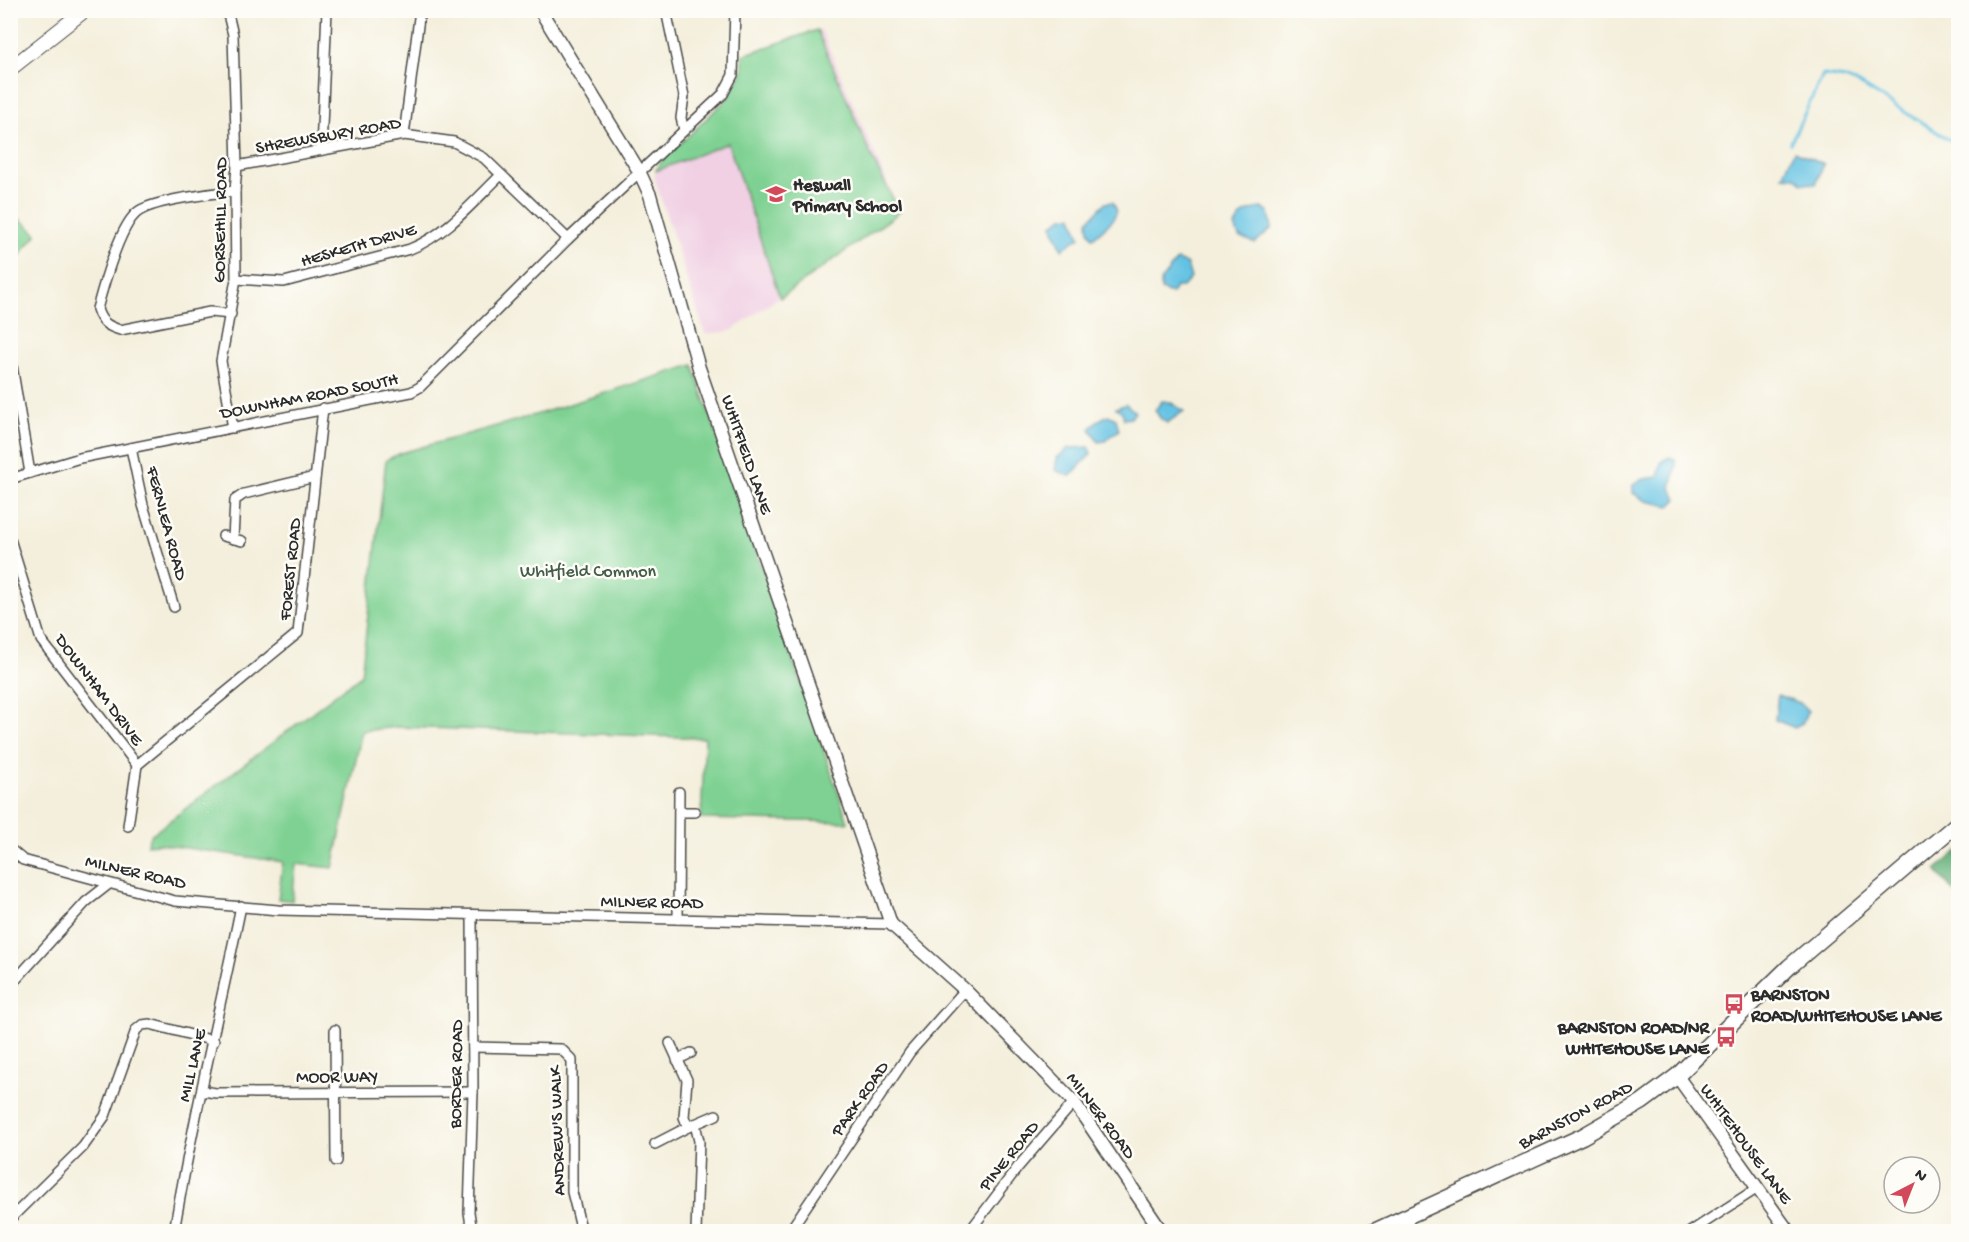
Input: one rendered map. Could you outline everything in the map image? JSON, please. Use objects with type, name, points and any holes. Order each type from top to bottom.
[{"type":"main road","points":[[10,69],[85,10]]},
{"type":"main road","name":"BARNSTON ROAD","points":[[1373,1232],[1408,1224],[1627,1112],[1677,1076],[1790,967],[1959,824]]},
{"type":"street","name":"GORSEHILL ROAD","points":[[227,10],[233,34],[237,166],[236,279],[221,361],[233,428]]},
{"type":"street","points":[[321,150],[327,10]]},
{"type":"street","points":[[404,135],[420,10]]},
{"type":"street","name":"WHITFIELD LANE","points":[[540,10],[639,171],[650,195],[699,368],[891,924]]},
{"type":"street","points":[[666,10],[684,96],[681,118],[684,130]]},
{"type":"street","name":"DOWNHAM ROAD SOUTH","points":[[10,478],[80,458],[411,392],[420,387],[568,239],[723,94],[733,75],[735,10]]},
{"type":"street","name":"SHREWSBURY ROAD","points":[[237,166],[404,135],[454,142],[484,158],[568,239]]},
{"type":"street","name":"HESKETH DRIVE","points":[[236,279],[284,282],[418,246],[443,231],[501,175]]},
{"type":"street","points":[[231,314],[210,312],[120,330],[108,327],[100,319],[97,309],[126,226],[138,211],[211,193],[235,191]]},
{"type":"street","points":[[10,354],[30,473]]},
{"type":"street","name":"FOREST ROAD","points":[[136,765],[298,633],[323,408]]},
{"type":"street","name":"FERNLEA ROAD","points":[[131,448],[143,505],[174,607]]},
{"type":"street","points":[[233,539],[235,500],[244,494],[315,477]]},
{"type":"street","name":"DOWNHAM DRIVE","points":[[10,539],[41,640],[136,765],[128,826]]},
{"type":"street","points":[[678,919],[679,792]]},
{"type":"street","points":[[680,812],[695,812]]},
{"type":"street","name":"MILNER ROAD","points":[[10,849],[23,860],[175,901],[278,910],[891,924],[965,990],[1074,1102],[1162,1232]]},
{"type":"street","points":[[10,986],[86,902],[109,884]]},
{"type":"street","name":"MILL LANE","points":[[174,1232],[186,1159],[241,906]]},
{"type":"street","name":"BORDER ROAD","points":[[472,916],[473,1092],[469,1212],[472,1232]]},
{"type":"street","name":"PARK ROAD","points":[[789,1232],[910,1052],[965,990]]},
{"type":"street","points":[[10,1219],[82,1147],[105,1116],[136,1030],[142,1025],[150,1024],[213,1041]]},
{"type":"street","points":[[335,1030],[336,1161]]},
{"type":"street","points":[[670,1043],[687,1080],[684,1117],[692,1126],[699,1141],[696,1232]]},
{"type":"street","name":"ANDREW'S WALK","points":[[473,1047],[561,1049],[572,1060],[572,1192],[582,1232]]},
{"type":"street","points":[[677,1060],[691,1053]]},
{"type":"street","name":"WHITEHOUSE LANE","points":[[1677,1076],[1789,1232]]},
{"type":"street","name":"MOOR WAY","points":[[202,1090],[216,1093],[473,1092]]},
{"type":"street","name":"PINE ROAD","points":[[969,1231],[1018,1167],[1074,1102]]},
{"type":"street","points":[[655,1144],[716,1115]]},
{"type":"street","points":[[1690,1232],[1756,1189]]},
{"type":"shaded area","name":"Heswall Primary School","points":[[821,29],[900,212],[731,331],[705,334],[654,177],[659,164],[728,98],[743,71],[743,55]]},
{"type":"green space","name":"Heswall Primary School","points":[[817,30],[873,160],[900,212],[780,298],[728,143],[656,171],[659,164],[728,98],[743,71],[743,55]]},
{"type":"green space","points":[[11,211],[37,234],[11,266]]},
{"type":"green space","name":"Whitfield Common","points":[[693,365],[848,822],[701,819],[705,738],[398,727],[362,731],[333,868],[296,864],[292,901],[278,899],[283,862],[159,844],[147,845],[150,836],[361,675],[386,460],[401,453],[535,415]]},
{"type":"green space","points":[[1958,851],[1958,889],[1955,893],[1936,870]]},
{"type":"water","points":[[1794,151],[1824,164],[1816,184],[1802,183],[1796,177],[1783,176]]},
{"type":"water","points":[[1113,202],[1117,211],[1112,221],[1093,238],[1089,232],[1088,221],[1105,203]]},
{"type":"water","points":[[1261,208],[1269,212],[1272,228],[1255,243],[1239,237],[1235,226],[1240,218],[1248,211]]},
{"type":"water","points":[[1072,216],[1080,237],[1062,249],[1052,225],[1063,217]]},
{"type":"water","points":[[1177,260],[1187,264],[1191,278],[1183,287],[1176,287],[1172,294],[1161,290],[1161,280]]},
{"type":"water","points":[[1162,401],[1170,402],[1184,411],[1167,423],[1155,410]]},
{"type":"water","points":[[1126,404],[1135,412],[1131,418],[1124,419],[1122,412],[1116,408]]},
{"type":"water","points":[[1108,415],[1116,419],[1119,430],[1105,441],[1099,442],[1090,429],[1097,421]]},
{"type":"water","points":[[1089,447],[1091,454],[1070,476],[1055,470],[1057,458],[1069,448]]},
{"type":"water","points":[[1669,457],[1675,459],[1676,466],[1671,488],[1677,499],[1670,506],[1646,501],[1633,493],[1633,484],[1643,479],[1658,477],[1661,463]]},
{"type":"water","points":[[1778,695],[1800,703],[1808,711],[1802,724],[1795,728],[1775,720]]},
{"type":"waterway","points":[[1790,144],[1823,75],[1845,78],[1861,85],[1958,145]]},
{"type":"place","name":"Heswall Primary School","points":[[776,194]]},
{"type":"place","name":"BARNSTON ROAD/WHITEHOUSE LANE","points":[[1734,1004]]},
{"type":"place","name":"BARNSTON ROAD/NR WHITEHOUSE LANE","points":[[1726,1037]]}]
